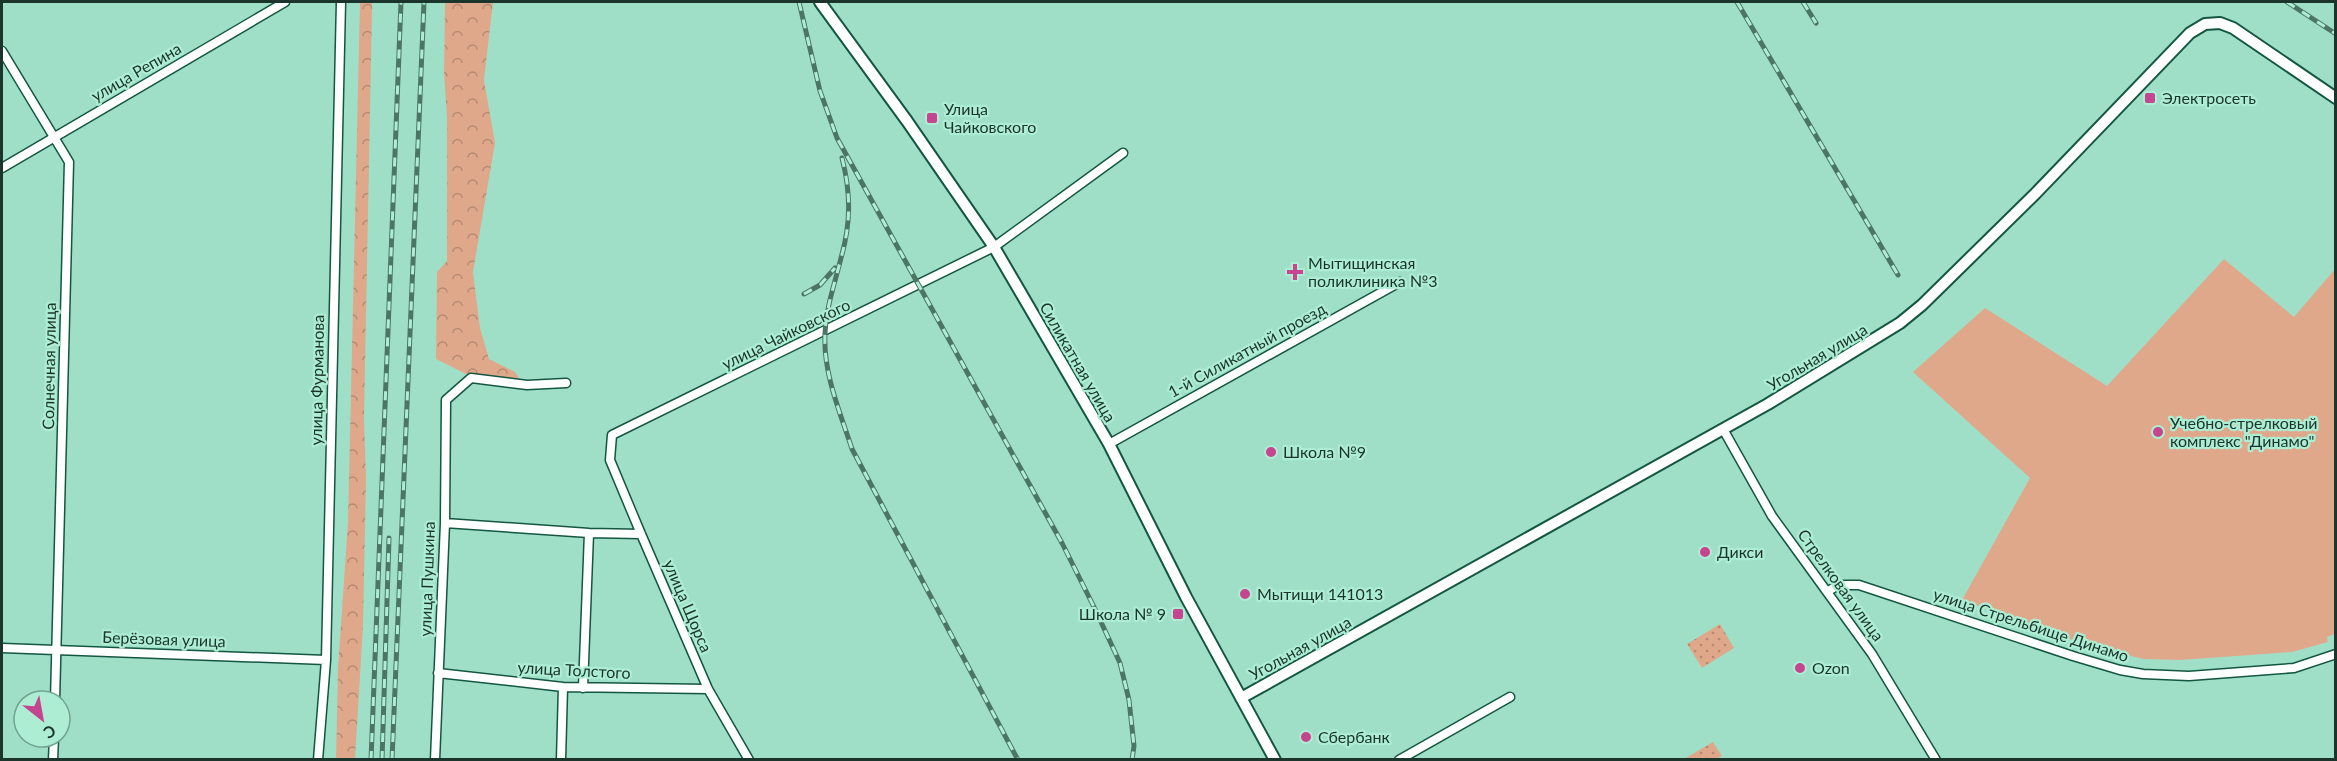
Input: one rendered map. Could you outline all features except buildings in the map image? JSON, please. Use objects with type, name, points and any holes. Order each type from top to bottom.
[{"type":"street","name":"улица Репина","points":[[2,168],[285,2]]},
{"type":"street","name":"улица Фурманова","points":[[318,759],[326,660],[341,2]]},
{"type":"street","name":"Силикатная улица","points":[[820,2],[907,121],[994,248],[1109,444],[1186,597],[1275,759]]},
{"type":"street","name":"Угольная улица","points":[[1241,698],[1724,429],[1893,328],[1922,306],[2035,194],[2167,55],[2198,28],[2213,23],[2227,25],[2336,98]]},
{"type":"street","name":"Солнечная улица","points":[[2,51],[69,162],[55,689]]},
{"type":"street","points":[[994,248],[1123,153]]},
{"type":"street","name":"улица Чайковского","points":[[610,460],[612,435],[994,248]]},
{"type":"street","name":"1-й Силикатный проезд","points":[[1109,444],[1400,282]]},
{"type":"street","name":"улица Пушкина","points":[[435,759],[445,523],[446,400],[471,378],[527,385],[566,383]]},
{"type":"street","name":"Стрелковая улица","points":[[1724,429],[1772,516],[1878,662],[1936,759]]},
{"type":"street","name":"улица Щорса","points":[[610,460],[708,689],[749,759]]},
{"type":"street","points":[[445,523],[589,533],[641,534]]},
{"type":"street","points":[[583,688],[589,533]]},
{"type":"street","name":"улица Стрельбище Динамо","points":[[1828,591],[1839,585],[1859,585],[2073,656],[2120,670],[2144,674],[2189,676],[2294,668],[2336,654]]},
{"type":"street","name":"Берёзовая улица","points":[[2,648],[326,660]]},
{"type":"street","name":"улица Толстого","points":[[438,673],[563,687],[708,689]]},
{"type":"street","points":[[561,759],[563,687]]},
{"type":"street","points":[[1398,759],[1510,697]]},
{"type":"green space","points":[[360,2],[372,2],[364,418],[366,479],[363,626],[355,759],[336,760],[338,668],[348,522]]},
{"type":"green space","points":[[445,2],[493,2],[484,80],[495,143],[473,272],[480,328],[489,359],[515,372],[519,378],[516,382],[470,376],[436,359],[437,272],[447,261]]},
{"type":"green space","name":"Учебно-стрелковый комплекс \"Динамо\"","points":[[2224,259],[2294,317],[2335,269],[2335,634],[2327,637],[2328,642],[2292,652],[2180,660],[2144,659],[2095,648],[1962,600],[2030,478],[1913,372],[1985,308],[2107,386]]},
{"type":"green space","points":[[1720,624],[1734,648],[1702,668],[1687,644]]},
{"type":"green space","points":[[1713,742],[1722,756],[1716,759],[1684,759]]},
{"type":"railway","points":[[371,760],[401,2]]},
{"type":"railway","points":[[392,760],[424,2]]},
{"type":"railway","points":[[799,2],[820,91],[837,138],[1062,543],[1120,663],[1129,700],[1134,746],[1132,760]]},
{"type":"railway","points":[[1737,2],[1898,275]]},
{"type":"railway","points":[[1803,2],[1816,23]]},
{"type":"railway","points":[[2287,2],[2336,34]]},
{"type":"railway","points":[[842,158],[847,183],[848,220],[829,305],[825,334],[825,349],[833,392],[852,449],[1018,760]]},
{"type":"railway","points":[[804,294],[820,285],[835,268]]},
{"type":"railway","points":[[382,760],[389,538]]},
{"type":"place","name":"Электросеть","points":[[2150,98]]},
{"type":"place","name":"Улица Чайковского","points":[[932,118]]},
{"type":"place","name":"Мытищинская поликлиника №3","points":[[1295,272]]},
{"type":"place","name":"Учебно-стрелковый комплекс \"Динамо\"","points":[[2158,432]]},
{"type":"place","name":"Школа №9","points":[[1271,452]]},
{"type":"place","name":"Дикси","points":[[1705,552]]},
{"type":"place","name":"Мытищи 141013","points":[[1245,594]]},
{"type":"place","name":"Школа № 9","points":[[1178,614]]},
{"type":"place","name":"Ozon","points":[[1800,668]]},
{"type":"place","name":"Сбербанк","points":[[1306,737]]}]
